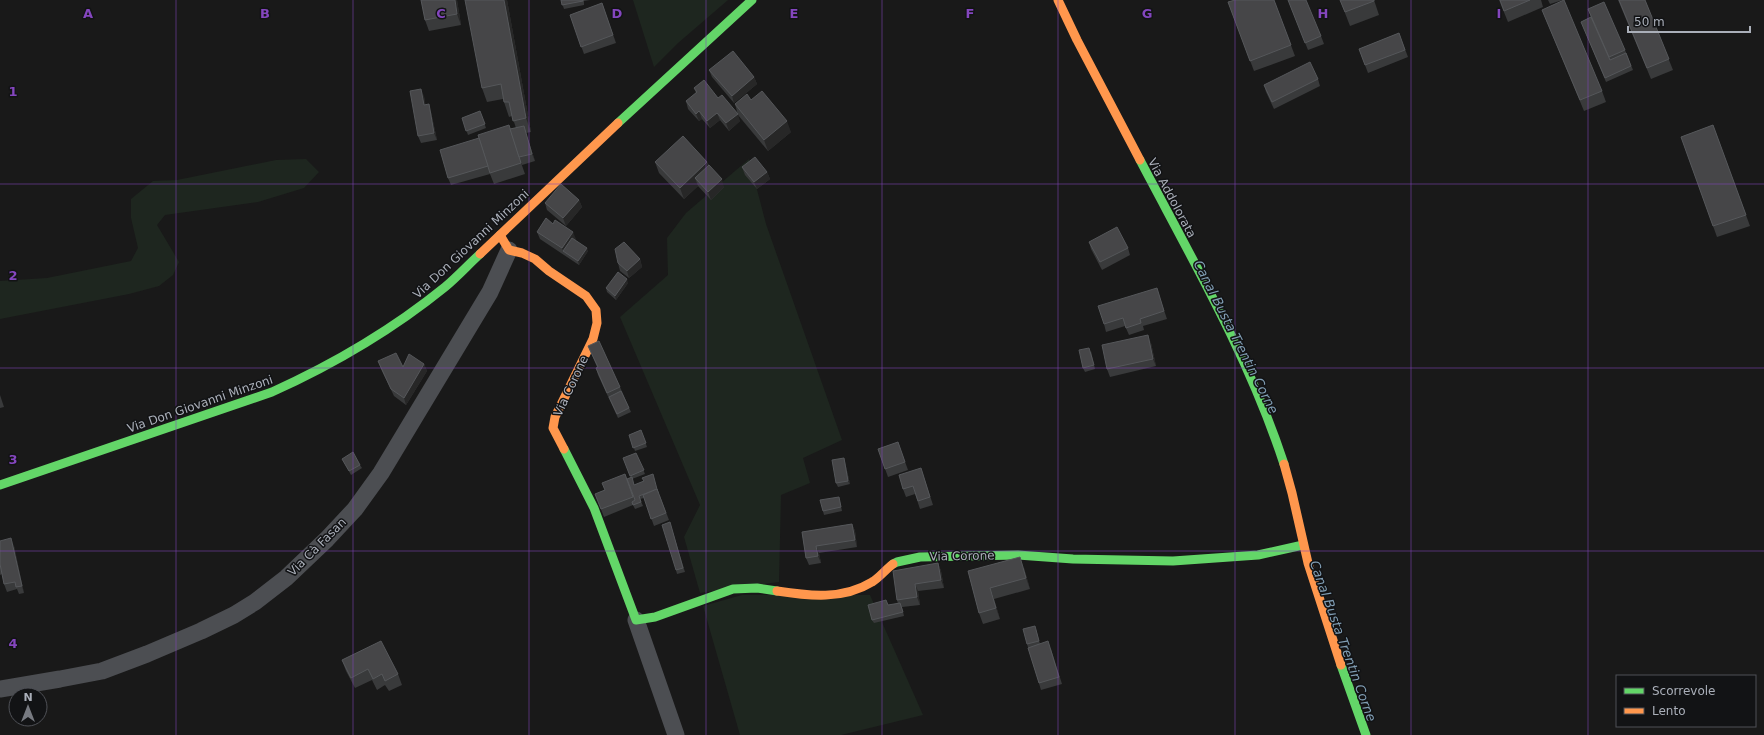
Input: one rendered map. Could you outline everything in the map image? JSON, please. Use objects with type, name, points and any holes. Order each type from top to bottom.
[{"type":"street","name":"Via Don Giovanni Minzoni","points":[[0,485],[237,405],[307,377],[381,335],[446,286],[663,80],[752,0]]},
{"type":"street","name":"Via Addolorata","points":[[1058,0],[1077,40],[1235,342],[1257,388],[1278,443],[1288,478],[1303,545],[1318,596],[1366,735]]},
{"type":"street","points":[[500,235],[509,250]]},
{"type":"street","name":"Via Corone","points":[[509,250],[520,251],[531,256],[588,298],[594,305],[597,313],[598,327],[557,411],[553,428],[594,508],[636,620],[676,735]]},
{"type":"street","name":"Via Cà Fasan","points":[[0,689],[60,680],[102,670],[147,654],[234,615],[255,602],[286,578],[327,540],[354,509],[381,473],[490,292],[509,250]]},
{"type":"street","name":"Via Corone","points":[[636,620],[655,616],[733,589],[756,588],[794,594],[824,596],[847,594],[872,582],[884,570],[897,562],[920,557],[1018,555],[1096,560],[1173,561],[1258,555],[1303,545]]},
{"type":"shaded area","points":[[633,0],[728,0],[678,43],[654,67]]},
{"type":"shaded area","points":[[306,159],[319,172],[304,188],[258,202],[165,215],[157,225],[179,262],[173,275],[159,286],[129,294],[0,319],[0,281],[47,278],[131,261],[138,248],[131,218],[131,199],[153,181],[177,180],[276,160]]},
{"type":"shaded area","points":[[749,159],[766,224],[842,440],[803,458],[810,483],[781,495],[779,582],[700,593],[684,537],[700,505],[620,317],[668,275],[667,238],[686,213]]},
{"type":"shaded area","points":[[742,595],[870,595],[923,715],[841,735],[740,735],[703,606]]},
{"type":"building","points":[[421,0],[455,0],[457,14],[425,20]]},
{"type":"building","points":[[465,0],[504,0],[526,118],[513,121],[509,102],[504,102],[501,84],[482,88]]},
{"type":"building","points":[[561,0],[583,0],[583,1],[562,5]]},
{"type":"building","points":[[1235,0],[1274,0],[1291,45],[1250,61],[1228,2]]},
{"type":"building","points":[[1288,0],[1306,0],[1321,36],[1305,43]]},
{"type":"building","points":[[1340,0],[1374,0],[1374,1],[1345,12]]},
{"type":"building","points":[[1500,0],[1530,0],[1504,11]]},
{"type":"building","points":[[1564,0],[1602,91],[1580,100],[1542,10]]},
{"type":"building","points":[[1619,0],[1645,0],[1669,59],[1647,68]]},
{"type":"building","points":[[1604,2],[1625,50],[1609,57],[1588,9]]},
{"type":"building","points":[[602,3],[613,35],[581,47],[570,15]]},
{"type":"building","points":[[1591,17],[1610,60],[1626,53],[1631,66],[1605,78],[1581,22]]},
{"type":"building","points":[[1399,33],[1405,50],[1365,65],[1359,49]]},
{"type":"building","points":[[733,51],[754,77],[732,96],[709,70]]},
{"type":"building","points":[[1310,62],[1318,79],[1272,102],[1264,85]]},
{"type":"building","points":[[704,80],[718,98],[722,95],[738,114],[726,123],[717,113],[707,121],[699,111],[696,114],[686,101],[697,92],[694,88]]},
{"type":"building","points":[[421,89],[424,105],[429,104],[434,133],[418,136],[410,91]]},
{"type":"building","points":[[762,91],[787,121],[764,140],[735,104],[747,94],[751,100]]},
{"type":"building","points":[[480,111],[485,124],[466,131],[462,118]]},
{"type":"building","points":[[509,125],[521,163],[490,173],[478,135]]},
{"type":"building","points":[[1713,125],[1746,215],[1713,226],[1681,137]]},
{"type":"building","points":[[524,126],[532,154],[519,157],[510,129]]},
{"type":"building","points":[[683,136],[707,162],[680,188],[655,162]]},
{"type":"building","points":[[479,138],[488,166],[448,178],[440,150]]},
{"type":"building","points":[[755,157],[767,172],[754,182],[742,167]]},
{"type":"building","points":[[709,165],[722,179],[708,192],[695,178]]},
{"type":"building","points":[[561,184],[579,200],[563,218],[545,203]]},
{"type":"building","points":[[546,218],[553,224],[555,220],[573,232],[562,248],[537,232]]},
{"type":"building","points":[[1117,227],[1128,248],[1100,262],[1089,242]]},
{"type":"building","points":[[572,238],[587,248],[578,261],[563,251]]},
{"type":"building","points":[[624,242],[640,259],[627,271],[618,263],[615,249]]},
{"type":"building","points":[[618,272],[627,279],[615,296],[606,288]]},
{"type":"building","points":[[1157,288],[1164,311],[1140,319],[1141,323],[1126,328],[1123,318],[1104,324],[1098,306]]},
{"type":"building","points":[[1148,335],[1153,359],[1107,369],[1102,345]]},
{"type":"building","points":[[599,341],[620,387],[607,393],[596,368],[598,367],[588,346]]},
{"type":"building","points":[[1089,348],[1094,365],[1083,368],[1079,350]]},
{"type":"building","points":[[396,353],[403,367],[409,354],[424,364],[404,398],[391,389],[378,361]]},
{"type":"building","points":[[621,391],[629,408],[617,414],[609,397]]},
{"type":"building","points":[[641,430],[646,443],[633,448],[629,435]]},
{"type":"building","points":[[898,442],[905,462],[885,469],[878,449]]},
{"type":"building","points":[[353,452],[360,465],[349,471],[342,459]]},
{"type":"building","points":[[636,453],[644,470],[630,476],[623,458]]},
{"type":"building","points":[[844,458],[848,481],[836,483],[832,460]]},
{"type":"building","points":[[921,468],[930,497],[918,501],[913,486],[903,489],[899,475]]},
{"type":"building","points":[[625,474],[633,497],[601,509],[595,494],[605,490],[602,483]]},
{"type":"building","points":[[653,474],[657,489],[639,496],[641,502],[633,505],[632,502],[635,500],[627,479],[632,477],[634,485],[644,481],[642,478]]},
{"type":"building","points":[[657,489],[666,513],[651,519],[643,495]]},
{"type":"building","points":[[839,497],[841,507],[823,511],[820,500]]},
{"type":"building","points":[[670,522],[683,568],[676,570],[662,525]]},
{"type":"building","points":[[852,524],[855,540],[816,546],[818,556],[806,558],[802,532]]},
{"type":"building","points":[[11,538],[22,586],[16,587],[15,582],[4,584],[0,564],[0,541]]},
{"type":"building","points":[[1020,557],[1026,578],[990,588],[996,608],[979,613],[968,571]]},
{"type":"building","points":[[938,563],[941,580],[915,584],[917,597],[897,600],[893,571]]},
{"type":"building","points":[[886,600],[888,605],[900,603],[903,612],[872,620],[868,605]]},
{"type":"building","points":[[1035,626],[1039,641],[1027,644],[1023,629]]},
{"type":"building","points":[[381,641],[398,674],[385,681],[382,674],[373,679],[368,669],[351,678],[342,660]]},
{"type":"building","points":[[1048,641],[1059,677],[1039,683],[1028,648]]},
{"type":"traffic: fast","points":[[618,123],[752,0]]},
{"type":"traffic: fast","points":[[1140,160],[1199,271],[1237,347],[1270,424],[1284,464]]},
{"type":"traffic: fast","points":[[0,485],[272,392],[318,370],[383,332],[425,303],[454,279],[480,254]]},
{"type":"traffic: fast","points":[[564,449],[594,508],[636,620],[655,617],[733,589],[757,588],[777,591]]},
{"type":"traffic: fast","points":[[893,564],[920,557],[1018,555],[1073,559],[1173,561],[1258,555],[1303,545]]},
{"type":"traffic: fast","points":[[1341,665],[1366,735]]},
{"type":"traffic: slow","points":[[1058,0],[1077,40],[1140,160]]},
{"type":"traffic: slow","points":[[480,254],[618,123]]},
{"type":"traffic: slow","points":[[500,235],[509,250],[522,253],[535,259],[549,271],[586,296],[596,310],[597,323],[593,339],[555,417],[553,428],[564,449]]},
{"type":"traffic: slow","points":[[1284,464],[1308,563],[1341,665]]},
{"type":"traffic: slow","points":[[777,591],[813,595],[849,592],[872,582],[893,564]]},
{"type":"water label","name":"Canal Busta Trentin Corne","points":[[1236,337]]},
{"type":"water label","name":"Canal Busta Trentin Corne","points":[[1343,641]]}]
